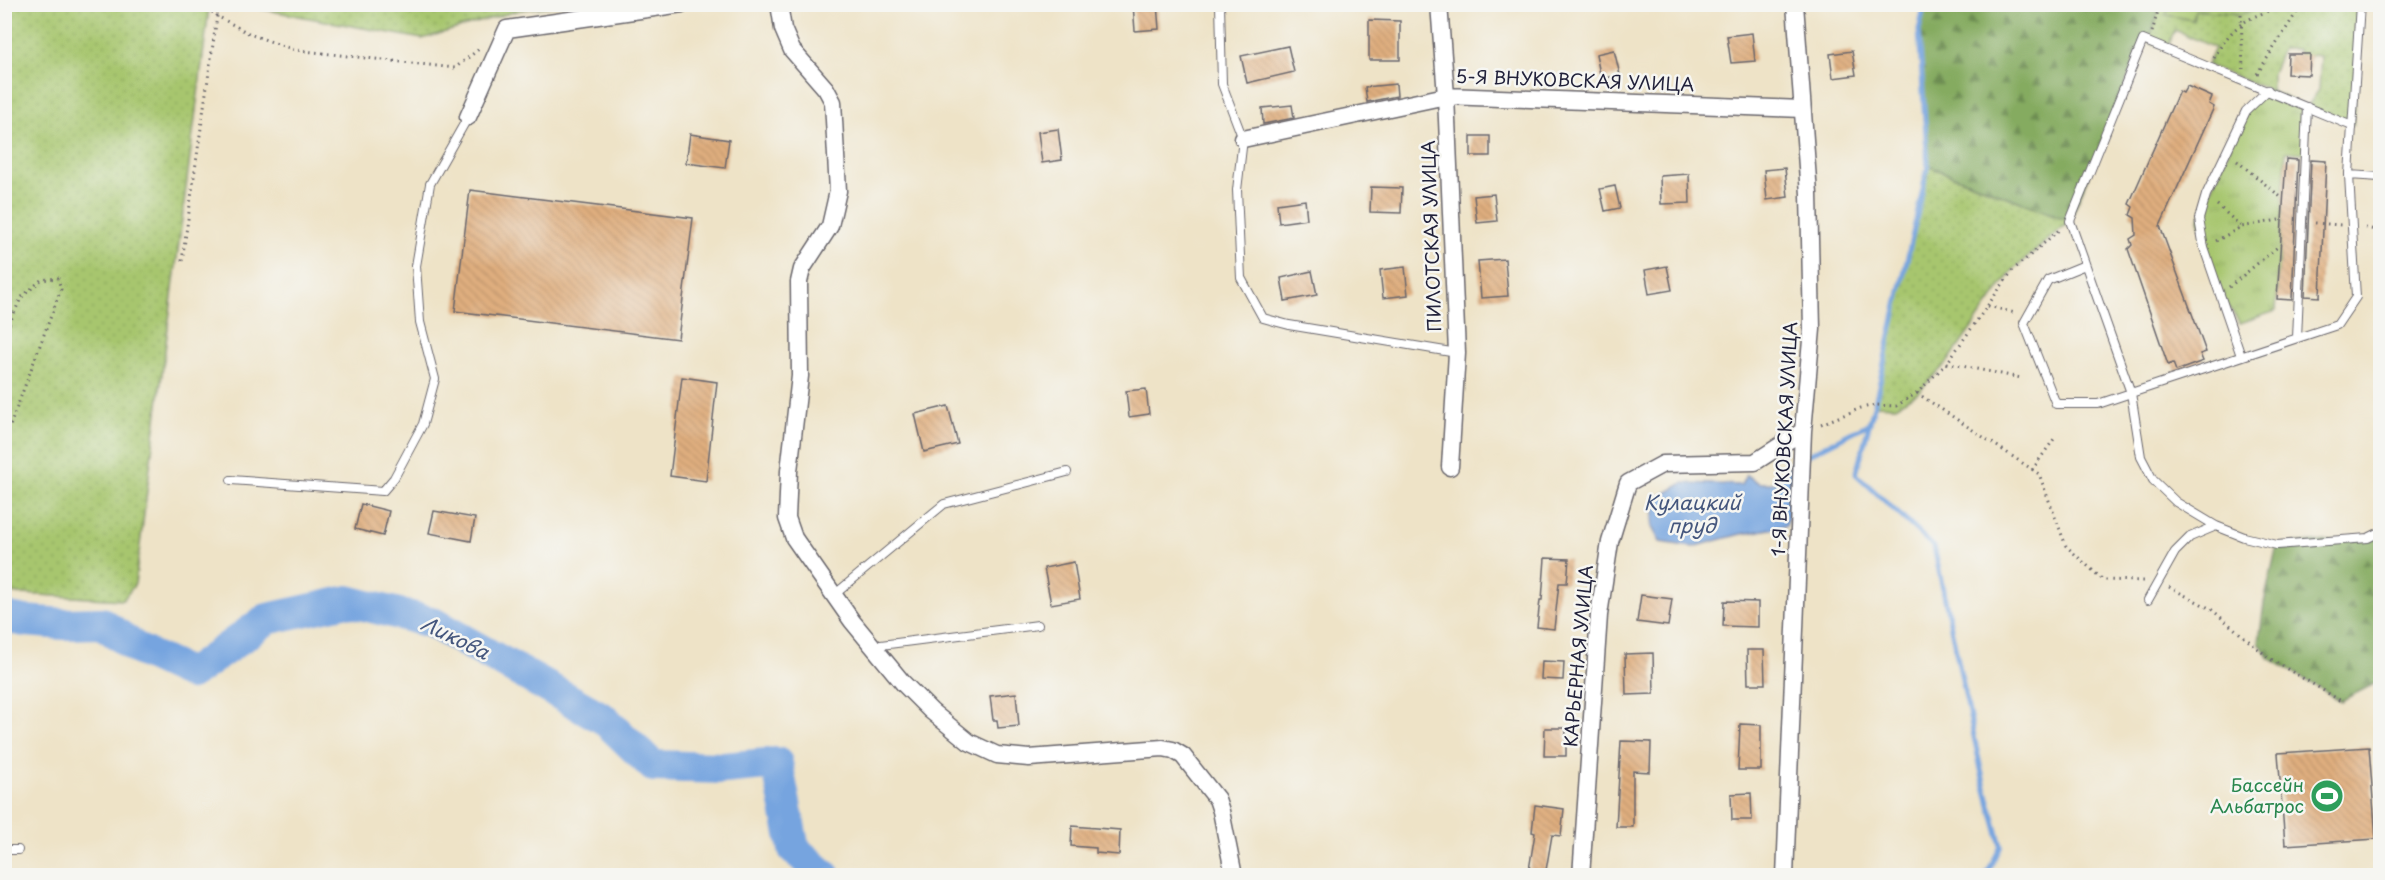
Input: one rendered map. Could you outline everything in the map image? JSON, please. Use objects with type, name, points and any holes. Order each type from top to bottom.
[{"type":"street","points":[[468,117],[507,29],[682,4]]},
{"type":"street","points":[[779,4],[783,29],[792,50],[826,89],[833,102],[838,191],[830,226],[806,262],[798,282],[800,376],[789,471],[787,518],[794,538],[834,595],[903,683],[931,711],[969,742],[997,755],[1029,758],[1163,748],[1173,750],[1183,756],[1220,805],[1234,876]]},
{"type":"street","name":"ПИЛОТСКАЯ УЛИЦА","points":[[1439,4],[1446,96],[1457,353],[1450,467]]},
{"type":"street","name":"1-Я ВНУКОВСКАЯ УЛИЦА","points":[[1785,876],[1803,431],[1812,329],[1809,194],[1795,4]]},
{"type":"street","name":"5-Я ВНУКОВСКАЯ УЛИЦА","points":[[1243,140],[1446,96],[1802,109]]},
{"type":"street","name":"КАРЬЕРНАЯ УЛИЦА","points":[[1581,876],[1599,615],[1610,542],[1628,483],[1663,464],[1755,462],[1803,431]]},
{"type":"lane","points":[[1220,4],[1222,84],[1243,140],[1237,189],[1241,278],[1263,318],[1289,326],[1402,342],[1457,353]]},
{"type":"lane","points":[[2349,175],[2360,4]]},
{"type":"lane","points":[[2085,265],[2048,280],[2024,323],[2056,404],[2098,404],[2131,393],[2241,356],[2337,325],[2356,297],[2349,175],[2352,126],[2143,40],[2070,221],[2131,393],[2141,457],[2153,480],[2176,502],[2216,526],[2244,537],[2277,545],[2368,538],[2380,532]]},
{"type":"lane","points":[[2241,356],[2204,248],[2199,219],[2205,195],[2246,111],[2268,90]]},
{"type":"lane","points":[[2297,338],[2307,107]]},
{"type":"lane","points":[[231,480],[383,491],[394,478],[423,424],[435,379],[420,322],[416,266],[430,184],[468,117]]},
{"type":"lane","points":[[2349,175],[2380,177]]},
{"type":"lane","points":[[834,595],[944,504],[1067,472]]},
{"type":"lane","points":[[2148,600],[2175,552],[2190,537],[2216,526]]},
{"type":"lane","points":[[873,646],[1038,625]]},
{"type":"lane","points":[[4,850],[18,850]]},
{"type":"path","points":[[203,4],[217,16],[252,35],[295,50],[454,68],[481,48]]},
{"type":"path","points":[[2149,42],[2160,4]]},
{"type":"path","points":[[2211,67],[2220,48],[2242,21],[2287,4]]},
{"type":"path","points":[[2247,82],[2302,4]]},
{"type":"path","points":[[2241,14],[2247,82]]},
{"type":"path","points":[[182,261],[217,16]]},
{"type":"path","points":[[2226,152],[2282,198]]},
{"type":"path","points":[[2205,195],[2241,227]]},
{"type":"path","points":[[2204,248],[2241,227],[2279,220]]},
{"type":"path","points":[[1803,431],[1861,408],[1876,405],[1896,406],[1917,393],[1947,363],[2012,271],[2070,221]]},
{"type":"path","points":[[2220,294],[2280,245]]},
{"type":"path","points":[[4,335],[21,298],[41,280],[58,278],[60,289],[4,442]]},
{"type":"path","points":[[1988,306],[2015,314]]},
{"type":"path","points":[[1947,363],[2021,378]]},
{"type":"path","points":[[1917,393],[2039,474],[2066,546],[2103,580],[2158,582],[2211,609],[2270,658],[2341,701]]},
{"type":"path","points":[[2032,470],[2054,439]]},
{"type":"green space","points":[[5,4],[562,5],[520,10],[422,39],[245,6],[209,9],[135,584],[123,600],[5,593]]},
{"type":"green space","points":[[2265,4],[2241,14],[2195,10],[2193,20],[2166,15],[2169,6],[2166,5]]},
{"type":"green space","points":[[1925,5],[2160,5],[2149,42],[2143,40],[2070,221],[1928,166],[1919,30]]},
{"type":"green space","points":[[2160,5],[2169,5],[2167,15],[2193,20],[2194,10],[2241,14],[2265,5],[2360,5],[2353,125],[2307,107],[2319,90],[2321,56],[2298,54],[2298,49],[2282,49],[2272,73],[2272,91],[2207,65],[2215,48],[2175,30],[2167,49],[2149,42]]},
{"type":"green space","points":[[2268,90],[2307,107],[2305,153],[2286,152],[2276,311],[2240,323],[2220,294],[2199,219],[2246,111]]},
{"type":"green space","points":[[1928,166],[2070,221],[2012,271],[1947,363],[1917,393],[1896,406],[1876,405]]},
{"type":"green space","points":[[2380,532],[2380,681],[2341,701],[2269,658],[2259,642],[2264,603],[2277,545],[2368,538]]},
{"type":"water","name":"Кулацкий пруд","points":[[1792,463],[1796,484],[1786,526],[1737,535],[1693,547],[1660,542],[1652,527],[1656,499],[1683,483],[1741,485],[1746,475],[1759,483],[1778,483]]},
{"type":"building","points":[[1133,4],[1157,4],[1159,29],[1135,31]]},
{"type":"building","points":[[1369,20],[1400,21],[1400,60],[1369,60]]},
{"type":"building","points":[[1752,33],[1755,61],[1731,63],[1727,36]]},
{"type":"building","points":[[1288,46],[1294,72],[1247,83],[1241,56]]},
{"type":"building","points":[[1614,50],[1620,75],[1601,79],[1596,54]]},
{"type":"building","points":[[1852,51],[1856,75],[1833,78],[1830,54]]},
{"type":"building","points":[[2288,54],[2310,54],[2309,75],[2287,74]]},
{"type":"building","points":[[1396,84],[1397,96],[1367,102],[1365,87]]},
{"type":"building","points":[[2187,86],[2212,97],[2209,104],[2214,107],[2160,226],[2206,352],[2200,354],[2203,361],[2176,371],[2173,363],[2168,365],[2128,249],[2132,245],[2130,239],[2136,235],[2135,218],[2130,215],[2133,207],[2129,204],[2179,91],[2183,93]]},
{"type":"building","points":[[1292,105],[1294,118],[1263,124],[1262,108]]},
{"type":"building","points":[[1058,129],[1062,160],[1042,163],[1038,132]]},
{"type":"building","points":[[690,134],[729,140],[725,168],[686,163]]},
{"type":"building","points":[[1471,136],[1490,136],[1490,156],[1471,156]]},
{"type":"building","points":[[2286,159],[2298,160],[2292,300],[2277,299]]},
{"type":"building","points":[[2311,160],[2326,161],[2320,297],[2305,296]]},
{"type":"building","points":[[1785,168],[1788,197],[1767,200],[1764,170]]},
{"type":"building","points":[[1689,174],[1690,203],[1661,204],[1660,176]]},
{"type":"building","points":[[1615,186],[1620,208],[1605,211],[1600,189]]},
{"type":"building","points":[[1371,187],[1402,188],[1401,213],[1370,212]]},
{"type":"building","points":[[470,190],[693,218],[678,339],[455,311]]},
{"type":"building","points":[[1494,194],[1497,221],[1477,223],[1474,196]]},
{"type":"building","points":[[1305,200],[1307,219],[1279,223],[1277,204]]},
{"type":"building","points":[[1505,259],[1508,296],[1481,298],[1478,261]]},
{"type":"building","points":[[1667,266],[1672,290],[1649,294],[1645,270]]},
{"type":"building","points":[[1405,267],[1408,295],[1383,298],[1380,270]]},
{"type":"building","points":[[1312,271],[1317,295],[1285,301],[1281,278]]},
{"type":"building","points":[[682,377],[717,382],[706,481],[670,476]]},
{"type":"building","points":[[1146,389],[1149,414],[1129,417],[1126,391]]},
{"type":"building","points":[[948,406],[958,444],[924,452],[915,414]]},
{"type":"building","points":[[361,504],[389,511],[383,536],[355,529]]},
{"type":"building","points":[[434,511],[475,518],[471,541],[429,533]]},
{"type":"building","points":[[1545,558],[1569,559],[1567,583],[1559,583],[1554,629],[1537,627],[1540,600],[1542,600]]},
{"type":"building","points":[[1074,562],[1080,599],[1051,604],[1044,568]]},
{"type":"building","points":[[1641,595],[1672,599],[1668,626],[1637,622]]},
{"type":"building","points":[[1724,601],[1758,602],[1758,627],[1723,626]]},
{"type":"building","points":[[1747,650],[1764,650],[1765,684],[1748,684]]},
{"type":"building","points":[[1653,653],[1654,694],[1626,695],[1625,654]]},
{"type":"building","points":[[1542,661],[1564,662],[1563,680],[1541,679]]},
{"type":"building","points":[[1016,693],[1019,726],[998,728],[997,720],[993,720],[990,696]]},
{"type":"building","points":[[1740,724],[1761,725],[1761,770],[1738,770]]},
{"type":"building","points":[[1545,728],[1566,728],[1566,756],[1544,756]]},
{"type":"building","points":[[1621,741],[1651,742],[1650,772],[1633,771],[1633,827],[1616,827]]},
{"type":"building","name":"Бассейн Альбатрос","points":[[2369,747],[2376,839],[2285,845],[2278,753]]},
{"type":"building","points":[[1751,793],[1752,820],[1732,820],[1731,794]]},
{"type":"building","points":[[1535,805],[1564,809],[1561,836],[1552,835],[1545,876],[1528,876],[1535,833],[1532,832]]},
{"type":"building","points":[[1072,826],[1120,830],[1119,855],[1096,853],[1096,848],[1071,846]]},
{"type":"waterway","points":[[1925,4],[1919,30],[1928,166],[1876,399],[1856,474],[1934,547],[1983,779],[2001,846],[1986,876]]},
{"type":"waterway","points":[[1792,463],[1870,423]]},
{"type":"waterway","name":"Ликова","points":[[4,617],[64,624],[102,623],[139,650],[191,674],[267,619],[348,601],[431,622],[604,719],[653,766],[724,768],[777,763],[794,849],[825,876]]},
{"type":"place","name":"Бассейн Альбатрос","points":[[2327,796]]}]
